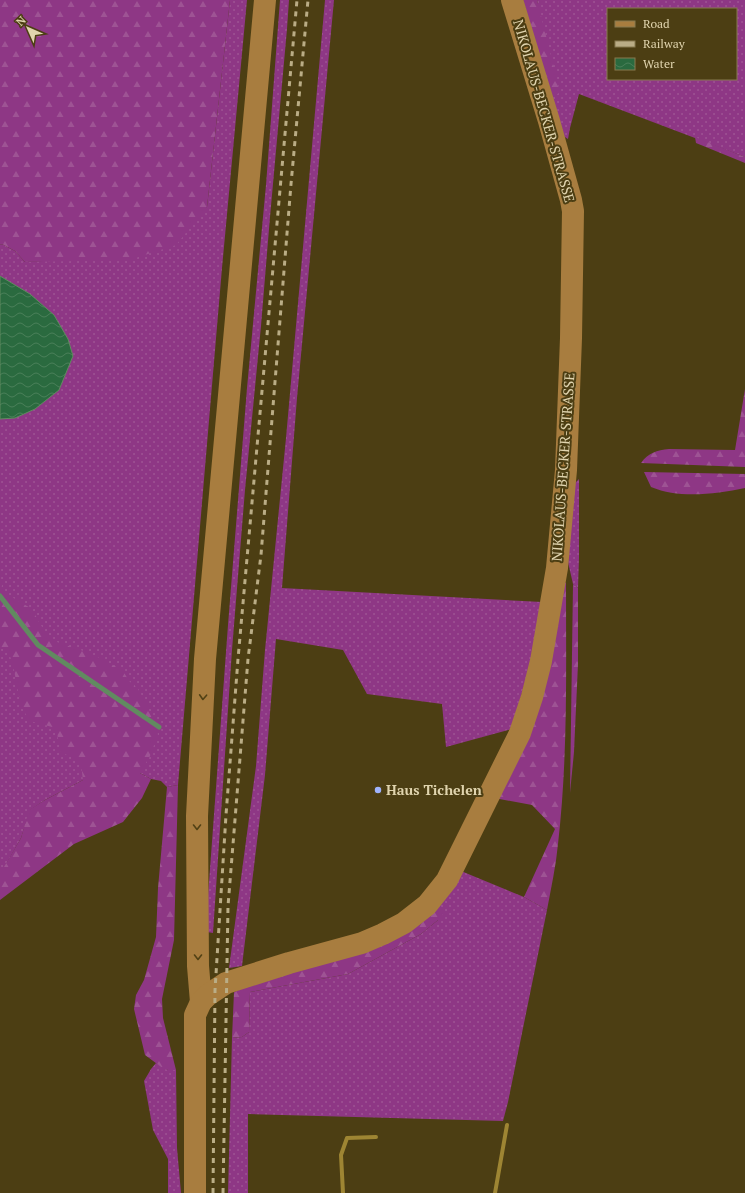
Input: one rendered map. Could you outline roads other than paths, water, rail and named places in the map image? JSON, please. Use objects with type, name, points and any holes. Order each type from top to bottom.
[{"type":"main road","points":[[195,1193],[195,1016],[201,1002],[198,966],[197,816],[205,658],[265,0]]},
{"type":"main road","name":"NIKOLAUS-BECKER-STRASSE","points":[[201,1002],[208,995],[226,984],[289,963],[362,943],[383,934],[404,922],[427,905],[447,880],[462,852],[487,797],[520,733],[532,697],[541,661],[557,568],[566,470],[571,338],[573,211],[549,121],[512,0]]},
{"type":"street","points":[[495,1193],[507,1125]]},
{"type":"street","points":[[343,1193],[341,1155],[347,1138],[376,1137]]},
{"type":"water","points":[[0,276],[30,294],[54,315],[68,339],[73,356],[59,390],[35,409],[15,418],[0,419]]},
{"type":"waterway","points":[[0,596],[38,645],[159,727]]},
{"type":"railway","points":[[213,1193],[215,990],[226,815],[238,659],[297,0]]},
{"type":"railway","points":[[223,1193],[228,906],[248,659],[261,555],[291,184],[308,0]]},
{"type":"place","name":"Haus Tichelen","points":[[378,790]]}]
